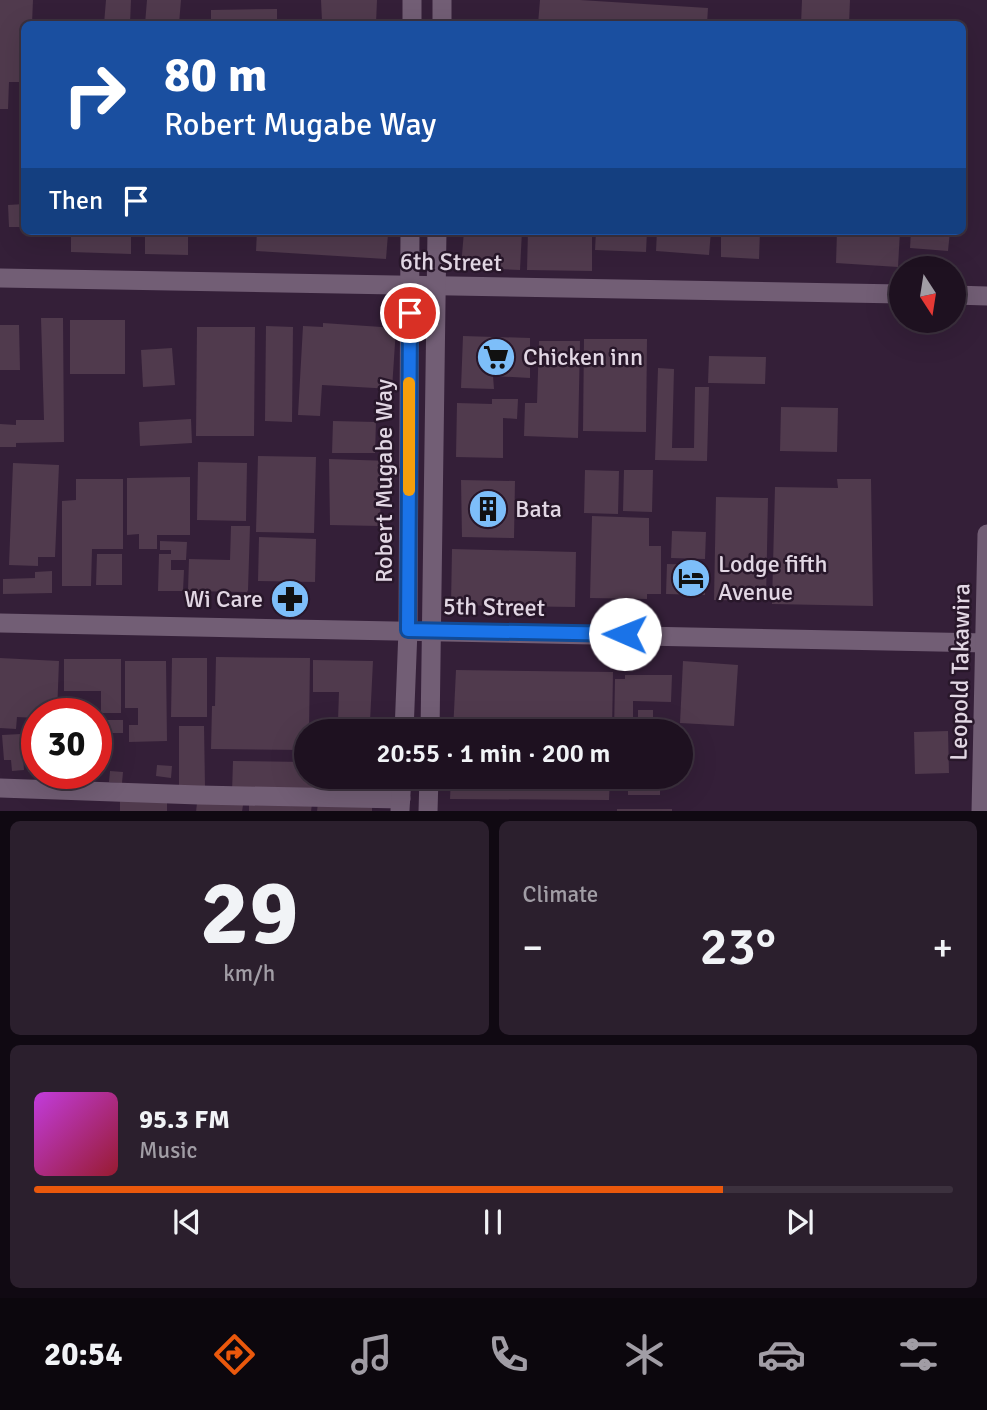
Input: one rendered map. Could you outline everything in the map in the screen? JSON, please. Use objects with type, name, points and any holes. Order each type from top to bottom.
[{"type":"street","points":[[412,0],[412,21]]},
{"type":"street","points":[[442,0],[442,21]]},
{"type":"street","name":"Robert Mugabe Way","points":[[405,719],[408,630],[410,235]]},
{"type":"street","name":"Robert Mugabe Way","points":[[430,719],[437,235]]},
{"type":"street","name":"6th Street","points":[[0,278],[889,295]]},
{"type":"street","points":[[966,295],[987,296]]},
{"type":"street","name":"Leopold Takawira","points":[[981,811],[987,534]]},
{"type":"street","name":"5th Street","points":[[0,623],[986,643]]},
{"type":"street","points":[[0,788],[401,805]]},
{"type":"street","points":[[428,811],[429,789]]},
{"type":"shaded area","points":[[0,0],[987,0],[987,811],[0,811]]},
{"type":"building","points":[[0,0],[33,0],[32,21],[21,21],[21,82],[9,82],[8,109],[0,109]]},
{"type":"building","points":[[106,0],[131,0],[130,21],[104,21]]},
{"type":"building","points":[[147,0],[181,0],[179,21],[145,21]]},
{"type":"building","points":[[321,0],[377,0],[376,21],[322,21]]},
{"type":"building","points":[[540,0],[708,8],[707,21],[538,21]]},
{"type":"building","points":[[802,0],[850,0],[849,21],[801,21]]},
{"type":"building","points":[[277,9],[277,21],[211,21],[211,10]]},
{"type":"building","points":[[21,204],[21,227],[9,227],[8,205]]},
{"type":"building","points":[[71,235],[131,235],[131,254],[71,252]]},
{"type":"building","points":[[145,235],[188,235],[188,255],[145,254]]},
{"type":"building","points":[[257,235],[388,235],[386,259],[256,251]]},
{"type":"building","points":[[464,235],[522,235],[520,270],[461,267]]},
{"type":"building","points":[[528,235],[592,235],[592,271],[527,270]]},
{"type":"building","points":[[596,235],[647,235],[646,252],[595,250]]},
{"type":"building","points":[[657,235],[711,235],[709,255],[656,251]]},
{"type":"building","points":[[721,235],[760,235],[759,259],[721,257]]},
{"type":"building","points":[[837,235],[900,235],[899,256],[889,256],[889,266],[836,263]]},
{"type":"building","points":[[911,235],[950,235],[948,251],[910,248]]},
{"type":"building","points":[[41,318],[63,318],[64,442],[16,443],[16,447],[0,447],[0,424],[16,425],[16,420],[44,420]]},
{"type":"building","points":[[70,320],[125,320],[125,374],[70,374]]},
{"type":"building","points":[[323,323],[396,328],[392,389],[322,385],[320,416],[298,415],[303,326],[323,327]]},
{"type":"building","points":[[0,325],[19,325],[20,370],[0,370]]},
{"type":"building","points":[[266,326],[293,327],[292,422],[265,421]]},
{"type":"building","points":[[197,327],[255,327],[254,436],[196,436]]},
{"type":"building","name":"Chicken inn","points":[[463,336],[530,338],[530,378],[493,376],[494,389],[461,388]]},
{"type":"building","points":[[584,339],[647,339],[646,432],[583,431]]},
{"type":"building","points":[[539,341],[580,341],[578,438],[524,436],[525,403],[537,403]]},
{"type":"building","points":[[172,348],[175,385],[143,387],[141,350]]},
{"type":"building","points":[[709,356],[766,357],[765,384],[708,383]]},
{"type":"building","points":[[658,368],[674,369],[672,448],[694,448],[695,387],[709,387],[707,461],[655,460]]},
{"type":"building","points":[[492,399],[518,399],[517,419],[503,418],[503,458],[456,457],[457,403],[492,404]]},
{"type":"building","points":[[781,407],[838,408],[837,452],[780,451]]},
{"type":"building","points":[[191,419],[192,443],[140,446],[139,422]]},
{"type":"building","points":[[333,421],[376,422],[375,453],[332,453]]},
{"type":"building","points":[[258,456],[316,457],[314,533],[256,532]]},
{"type":"building","points":[[329,459],[391,461],[390,485],[381,484],[380,526],[330,525]]},
{"type":"building","points":[[198,462],[247,463],[246,521],[197,520]]},
{"type":"building","points":[[13,463],[59,465],[55,557],[38,557],[38,566],[9,565]]},
{"type":"building","points":[[585,470],[619,471],[618,514],[584,513]]},
{"type":"building","points":[[624,470],[653,470],[652,512],[623,511]]},
{"type":"building","points":[[190,477],[190,535],[157,535],[157,549],[139,549],[139,534],[127,535],[127,478]]},
{"type":"building","points":[[76,479],[123,479],[123,549],[92,549],[91,586],[62,586],[62,501],[76,500]]},
{"type":"building","points":[[837,479],[871,479],[873,606],[772,604],[775,487],[838,488]]},
{"type":"building","name":"Bata","points":[[461,480],[515,481],[514,538],[462,537]]},
{"type":"building","points":[[716,497],[768,498],[766,601],[714,600]]},
{"type":"building","points":[[592,516],[649,518],[649,546],[661,546],[661,594],[647,594],[647,599],[590,598]]},
{"type":"building","points":[[231,526],[250,526],[247,592],[188,591],[189,559],[230,560]]},
{"type":"building","points":[[672,531],[706,532],[705,559],[671,558]]},
{"type":"building","points":[[259,537],[316,539],[315,582],[258,581]]},
{"type":"building","points":[[160,541],[187,542],[186,560],[171,560],[171,570],[184,570],[183,591],[158,591],[159,554],[171,554],[171,550],[160,550]]},
{"type":"building","points":[[452,549],[576,552],[575,607],[451,605]]},
{"type":"building","points":[[97,554],[122,554],[122,585],[96,585]]},
{"type":"building","points":[[667,564],[705,565],[705,595],[666,594]]},
{"type":"building","points":[[52,571],[52,593],[3,594],[3,579],[35,578],[35,572]]},
{"type":"building","points":[[216,657],[310,658],[309,719],[294,719],[294,750],[211,749],[212,706],[215,706]]},
{"type":"building","points":[[0,658],[59,661],[58,698],[21,698],[21,717],[17,717],[16,729],[0,728]]},
{"type":"building","points":[[172,658],[207,658],[207,717],[171,717]]},
{"type":"building","points":[[64,659],[121,659],[121,713],[112,713],[112,698],[101,698],[101,691],[64,691]]},
{"type":"building","points":[[313,660],[373,661],[370,719],[338,719],[339,692],[313,692]]},
{"type":"building","points":[[125,661],[166,661],[167,741],[129,742],[129,725],[138,725],[138,708],[125,708]]},
{"type":"building","points":[[683,661],[738,665],[734,726],[693,724],[693,719],[680,719]]},
{"type":"building","points":[[456,670],[613,672],[612,719],[454,719]]},
{"type":"building","points":[[625,675],[672,675],[671,702],[633,701],[633,719],[614,719],[615,679],[625,679]]},
{"type":"building","points":[[638,710],[653,710],[653,719],[638,719]]},
{"type":"building","points":[[112,720],[123,720],[123,733],[112,733]]},
{"type":"building","points":[[179,726],[204,726],[205,786],[179,786]]},
{"type":"building","points":[[948,731],[949,773],[915,774],[914,732]]},
{"type":"building","points":[[21,734],[21,770],[12,771],[11,760],[4,760],[2,735]]},
{"type":"building","points":[[233,761],[294,762],[294,789],[359,789],[359,795],[232,793]]},
{"type":"building","points":[[157,765],[172,766],[171,778],[156,776]]},
{"type":"building","points":[[112,771],[123,772],[122,783],[112,782]]},
{"type":"building","points":[[450,789],[609,789],[609,800],[450,799]]},
{"type":"building","points":[[628,789],[660,789],[660,795],[628,795]]},
{"type":"building","points":[[249,800],[312,803],[311,811],[249,811]]},
{"type":"building","points":[[120,801],[167,801],[167,811],[120,811]]},
{"type":"building","points":[[318,801],[372,803],[372,811],[317,811]]},
{"type":"building","points":[[197,803],[243,805],[242,811],[196,811]]},
{"type":"building","points":[[617,809],[672,809],[672,811]]},
{"type":"slow traffic","points":[[409,383],[409,490]]},
{"type":"place","name":"Chicken inn","points":[[496,357]]},
{"type":"place","name":"Bata","points":[[488,509]]},
{"type":"place","name":"Lodge fifth Avenue","points":[[691,578]]},
{"type":"place","name":"Wi Care","points":[[290,599]]},
{"type":"route","points":[[410,313],[408,630],[625,634]]}]
